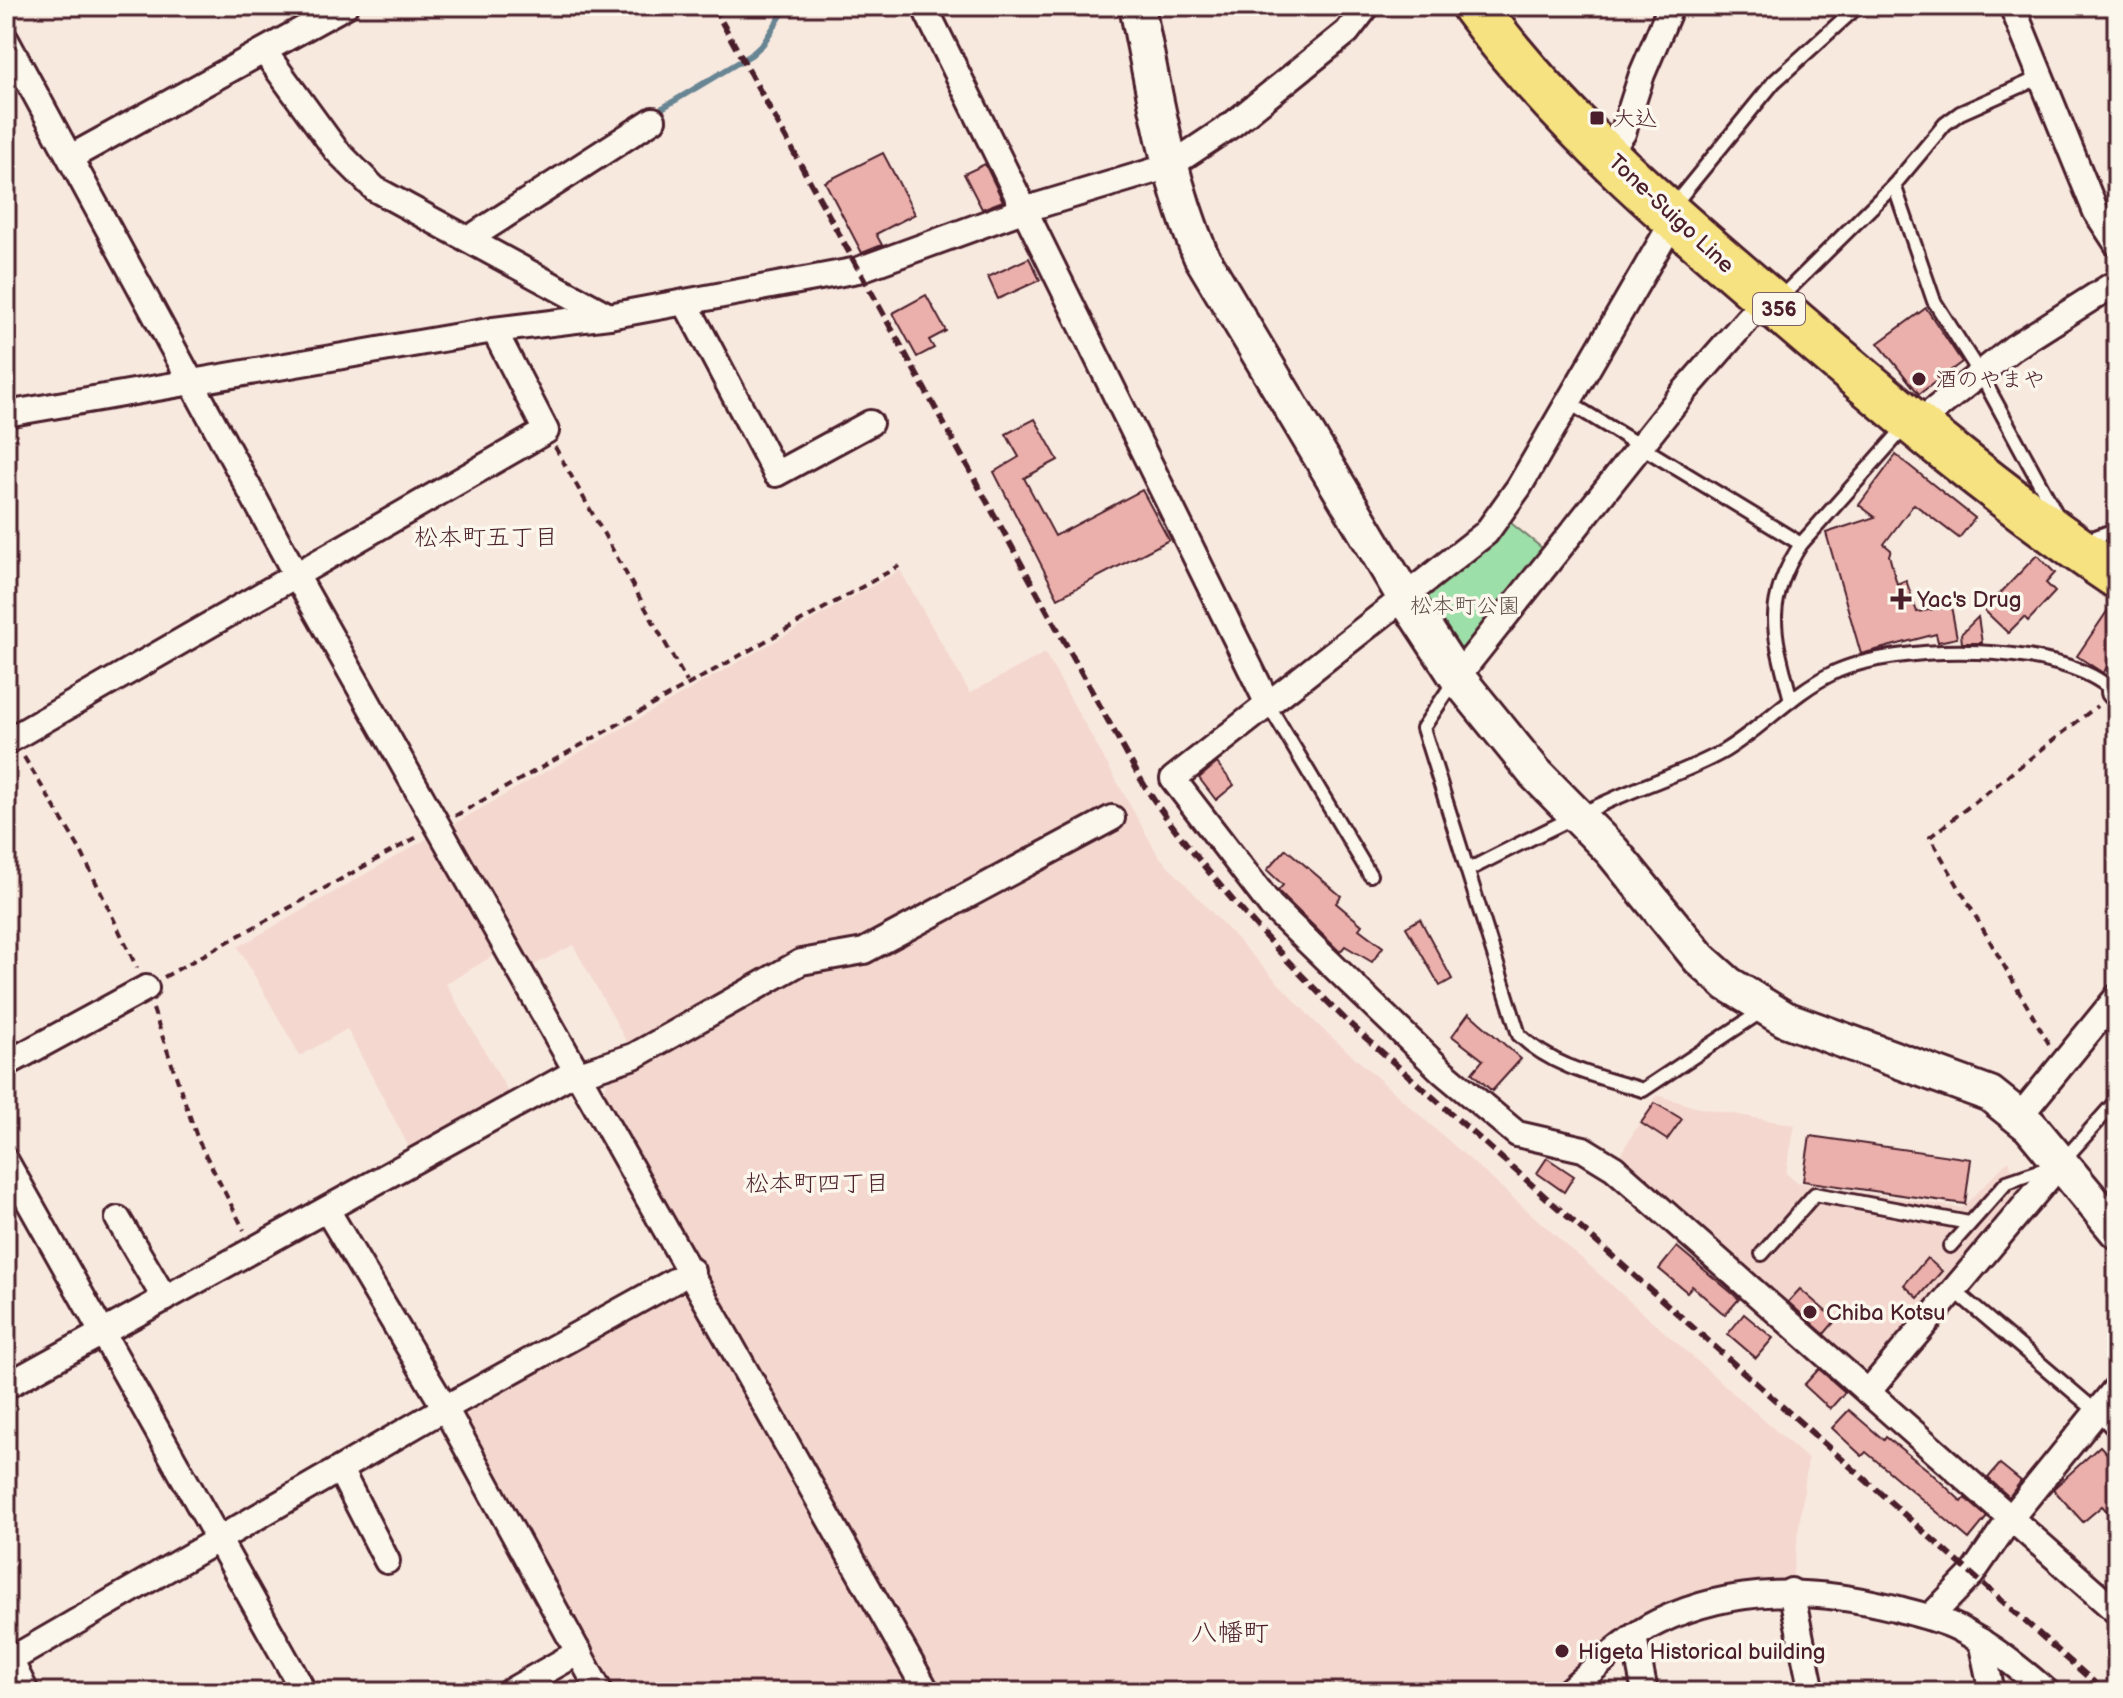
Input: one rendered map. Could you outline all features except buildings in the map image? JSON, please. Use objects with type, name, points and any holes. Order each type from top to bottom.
[{"type":"highway","name":"Tone-Suigo Line","points":[[1474,6],[1539,85],[1672,215],[1770,302],[1912,423],[2062,539],[2117,576]]},
{"type":"street","points":[[924,6],[1268,704]]},
{"type":"street","points":[[1137,6],[1170,166],[1182,212],[1201,256],[1404,596],[1457,677],[1535,773],[1578,815],[1700,959],[1764,1009],[1969,1083],[2020,1116],[2117,1231]]},
{"type":"street","points":[[6,414],[494,330],[609,316],[858,270],[1023,210],[1170,166],[1233,124],[1347,32],[1367,6]]},
{"type":"street","points":[[1608,153],[1623,133],[1642,74],[1671,6]]},
{"type":"street","points":[[2012,6],[2041,77],[2107,206],[2117,244]]},
{"type":"street","points":[[71,157],[264,51],[331,9]]},
{"type":"street","points":[[6,40],[296,575],[692,1271],[927,1692]]},
{"type":"street","points":[[264,51],[336,150],[375,189],[609,316]]},
{"type":"street","points":[[470,238],[653,120]]},
{"type":"street","points":[[1672,215],[1519,487],[1486,533],[1173,779],[1271,906],[1443,1072],[1517,1134],[1583,1149],[1614,1168],[2117,1612]]},
{"type":"street","points":[[1912,423],[1981,375],[2013,348],[2117,282]]},
{"type":"street","points":[[685,302],[776,474],[870,423]]},
{"type":"street","points":[[1457,677],[1642,449],[1682,394],[1770,302]]},
{"type":"street","points":[[6,742],[546,431],[494,330]]},
{"type":"street","points":[[6,1386],[578,1073],[634,1056],[801,962],[864,951],[1112,818]]},
{"type":"street","points":[[6,1064],[146,988]]},
{"type":"street","points":[[2020,1116],[2117,997]]},
{"type":"street","points":[[1868,1392],[2060,1164]]},
{"type":"street","points":[[7,1165],[304,1692]]},
{"type":"street","points":[[327,1210],[445,1408],[600,1692]]},
{"type":"street","points":[[118,1219],[165,1299]]},
{"type":"street","points":[[26,1692],[9,1655],[692,1271]]},
{"type":"street","points":[[1930,1617],[1972,1574],[2010,1519],[2117,1387]]},
{"type":"street","points":[[340,1470],[387,1561]]},
{"type":"street","points":[[1791,1591],[1812,1692]]},
{"type":"street","points":[[1567,1692],[1634,1637],[1699,1605],[1753,1594],[1791,1591],[1852,1597],[1930,1617],[1981,1641],[2047,1692]]},
{"type":"street","points":[[1634,1637],[1645,1692]]},
{"type":"street","points":[[1981,1641],[1992,1692]]},
{"type":"street","points":[[509,1692],[579,1652]]},
{"type":"lane","points":[[1672,215],[1774,82],[1858,6]]},
{"type":"lane","points":[[1770,302],[1894,185],[1952,118],[2041,77]]},
{"type":"lane","points":[[1894,185],[1934,301],[1981,375],[2059,515],[2062,539],[2117,529]]},
{"type":"lane","points":[[1568,402],[1801,544]]},
{"type":"lane","points":[[1791,700],[1774,632],[1776,600],[1788,565],[1801,544],[1912,423]]},
{"type":"lane","points":[[1470,869],[1578,815],[1724,751],[1791,700],[1831,674],[1860,662],[1925,652],[1992,653],[2023,658],[2103,681],[2116,692]]},
{"type":"lane","points":[[1457,677],[1423,728],[1470,869],[1519,1035],[1550,1059],[1643,1090],[1764,1009]]},
{"type":"lane","points":[[1268,704],[1370,875]]},
{"type":"lane","points":[[1950,1246],[2007,1182],[2060,1164],[2117,1100]]},
{"type":"lane","points":[[1762,1254],[1815,1194],[1969,1223]]},
{"type":"lane","points":[[1955,1291],[2097,1412],[2117,1433]]},
{"type":"path","points":[[546,431],[687,682]]},
{"type":"path","points":[[146,988],[438,826],[687,682],[899,566]]},
{"type":"path","points":[[2061,1065],[1930,837],[2116,692]]},
{"type":"shaded area","points":[[900,570],[970,693],[1045,653],[1158,855],[1317,1024],[1808,1459],[1792,1581],[1621,1635],[1551,1692],[939,1692],[602,1094],[608,1081],[633,1068],[629,1046],[573,945],[529,968],[450,826]]},
{"type":"shaded area","points":[[433,835],[498,953],[446,984],[512,1098],[412,1153],[347,1029],[300,1056],[238,947]]},
{"type":"shaded area","name":"Chiba Kotsu","points":[[1657,1095],[1695,1107],[1795,1125],[1786,1173],[1796,1182],[1962,1208],[2009,1160],[2021,1199],[1875,1374],[1864,1376],[1616,1161]]},
{"type":"shaded area","points":[[687,1281],[915,1692],[609,1692],[455,1411]]},
{"type":"green space","name":"松本町公園","points":[[1506,519],[1548,553],[1478,643],[1457,655],[1419,597]]},
{"type":"waterway","points":[[654,113],[751,55],[763,44],[787,6]]},
{"type":"railway","points":[[713,6],[1139,777],[1225,891],[1349,1023],[2105,1692]]},
{"type":"place","name":"大込","points":[[1597,118]]},
{"type":"place","name":"酒のやまや","points":[[1919,379]]},
{"type":"place","name":"Yac's Drug","points":[[1901,599]]},
{"type":"place","name":"Chiba Kotsu","points":[[1810,1312]]},
{"type":"place","name":"Higeta Historical building","points":[[1562,1651]]},
{"type":"district","name":"松本町五丁目","points":[[486,537]]},
{"type":"district","name":"松本町四丁目","points":[[817,1183]]},
{"type":"district","name":"八幡町","points":[[1230,1632]]}]
